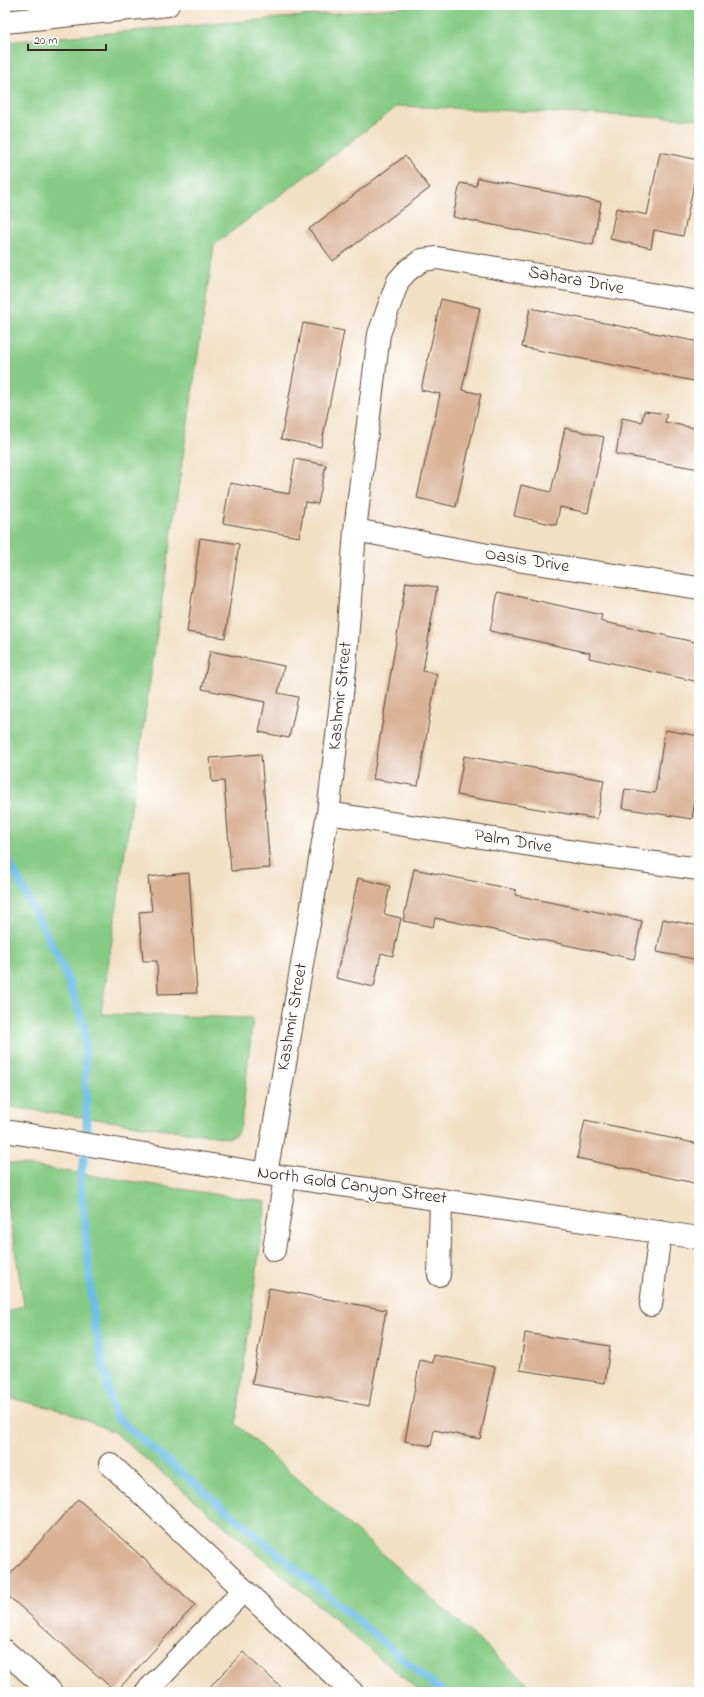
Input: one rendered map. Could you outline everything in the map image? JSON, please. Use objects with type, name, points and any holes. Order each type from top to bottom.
[{"type":"street","points":[[5,22],[168,5]]},
{"type":"street","name":"Kashmir Street","points":[[274,1250],[275,1175],[328,813],[345,668],[355,530],[379,334],[398,280],[407,271],[422,260],[437,258],[453,260]]},
{"type":"street","name":"Sahara Drive","points":[[453,260],[699,302]]},
{"type":"street","name":"Oasis Drive","points":[[355,530],[504,558],[699,588]]},
{"type":"street","name":"Palm Drive","points":[[328,813],[582,853],[699,869]]},
{"type":"street","name":"North Gold Canyon Street","points":[[5,1131],[275,1175],[699,1238]]},
{"type":"street","points":[[438,1274],[441,1200]]},
{"type":"street","points":[[651,1305],[660,1232]]},
{"type":"street","points":[[110,1464],[352,1692]]},
{"type":"street","points":[[146,1692],[244,1590]]},
{"type":"street","points":[[5,1651],[51,1692]]},
{"type":"green space","points":[[429,5],[699,5],[699,119],[398,106],[214,245],[101,1014],[253,1018],[241,1125],[237,1134],[228,1138],[5,1106],[5,42]]},
{"type":"green space","points":[[5,1162],[266,1202],[236,1424],[537,1692],[420,1692],[114,1432],[64,1411],[5,1397],[5,1313],[24,1305],[5,1189]]},
{"type":"building","points":[[660,152],[699,160],[683,236],[654,230],[651,248],[610,239],[616,208],[647,215]]},
{"type":"building","points":[[405,156],[430,188],[333,261],[309,229]]},
{"type":"building","points":[[478,178],[601,202],[593,245],[453,217],[460,183],[476,186]]},
{"type":"building","points":[[441,299],[480,308],[462,390],[481,394],[456,507],[417,498],[440,394],[421,390]]},
{"type":"building","points":[[530,308],[699,342],[699,382],[522,347]]},
{"type":"building","points":[[303,323],[344,331],[321,447],[281,439]]},
{"type":"building","points":[[644,411],[667,414],[665,422],[699,429],[699,469],[616,454],[622,418],[642,422]]},
{"type":"building","points":[[565,428],[604,437],[588,513],[560,507],[556,525],[514,516],[521,485],[551,492]]},
{"type":"building","points":[[295,459],[326,465],[318,504],[305,502],[299,537],[223,523],[230,483],[289,494]]},
{"type":"building","points":[[200,538],[239,544],[225,638],[187,632]]},
{"type":"building","points":[[406,582],[437,587],[423,671],[437,674],[418,786],[373,779]]},
{"type":"building","points":[[498,592],[602,615],[600,621],[699,643],[699,682],[589,658],[590,653],[490,631]]},
{"type":"building","points":[[210,651],[284,666],[278,693],[298,697],[289,738],[259,732],[265,702],[202,689]]},
{"type":"building","points":[[665,730],[699,736],[699,773],[692,819],[622,808],[625,789],[655,793]]},
{"type":"building","points":[[261,754],[270,868],[231,871],[224,781],[212,782],[210,758]]},
{"type":"building","points":[[464,756],[604,780],[597,819],[457,795]]},
{"type":"building","points":[[414,869],[516,890],[515,895],[642,921],[634,959],[435,918],[433,927],[403,921]]},
{"type":"building","points":[[189,873],[197,993],[158,994],[157,961],[143,961],[139,912],[152,911],[148,877]]},
{"type":"building","points":[[358,878],[390,886],[384,914],[401,918],[393,956],[381,953],[374,987],[336,978]]},
{"type":"building","points":[[663,919],[699,926],[699,960],[657,952]]},
{"type":"building","points":[[585,1120],[699,1144],[699,1184],[577,1158]]},
{"type":"building","points":[[269,1288],[386,1310],[369,1406],[252,1384]]},
{"type":"building","points":[[525,1333],[610,1346],[605,1383],[520,1370]]},
{"type":"building","points":[[434,1355],[495,1367],[480,1439],[434,1430],[431,1446],[405,1441],[420,1360],[433,1363]]},
{"type":"building","points":[[78,1499],[195,1605],[116,1692],[5,1593],[5,1580]]},
{"type":"building","points":[[243,1652],[286,1692],[205,1692]]},
{"type":"waterway","points":[[5,854],[64,970],[84,1027],[87,1145],[80,1180],[94,1324],[114,1416],[442,1692]]}]
